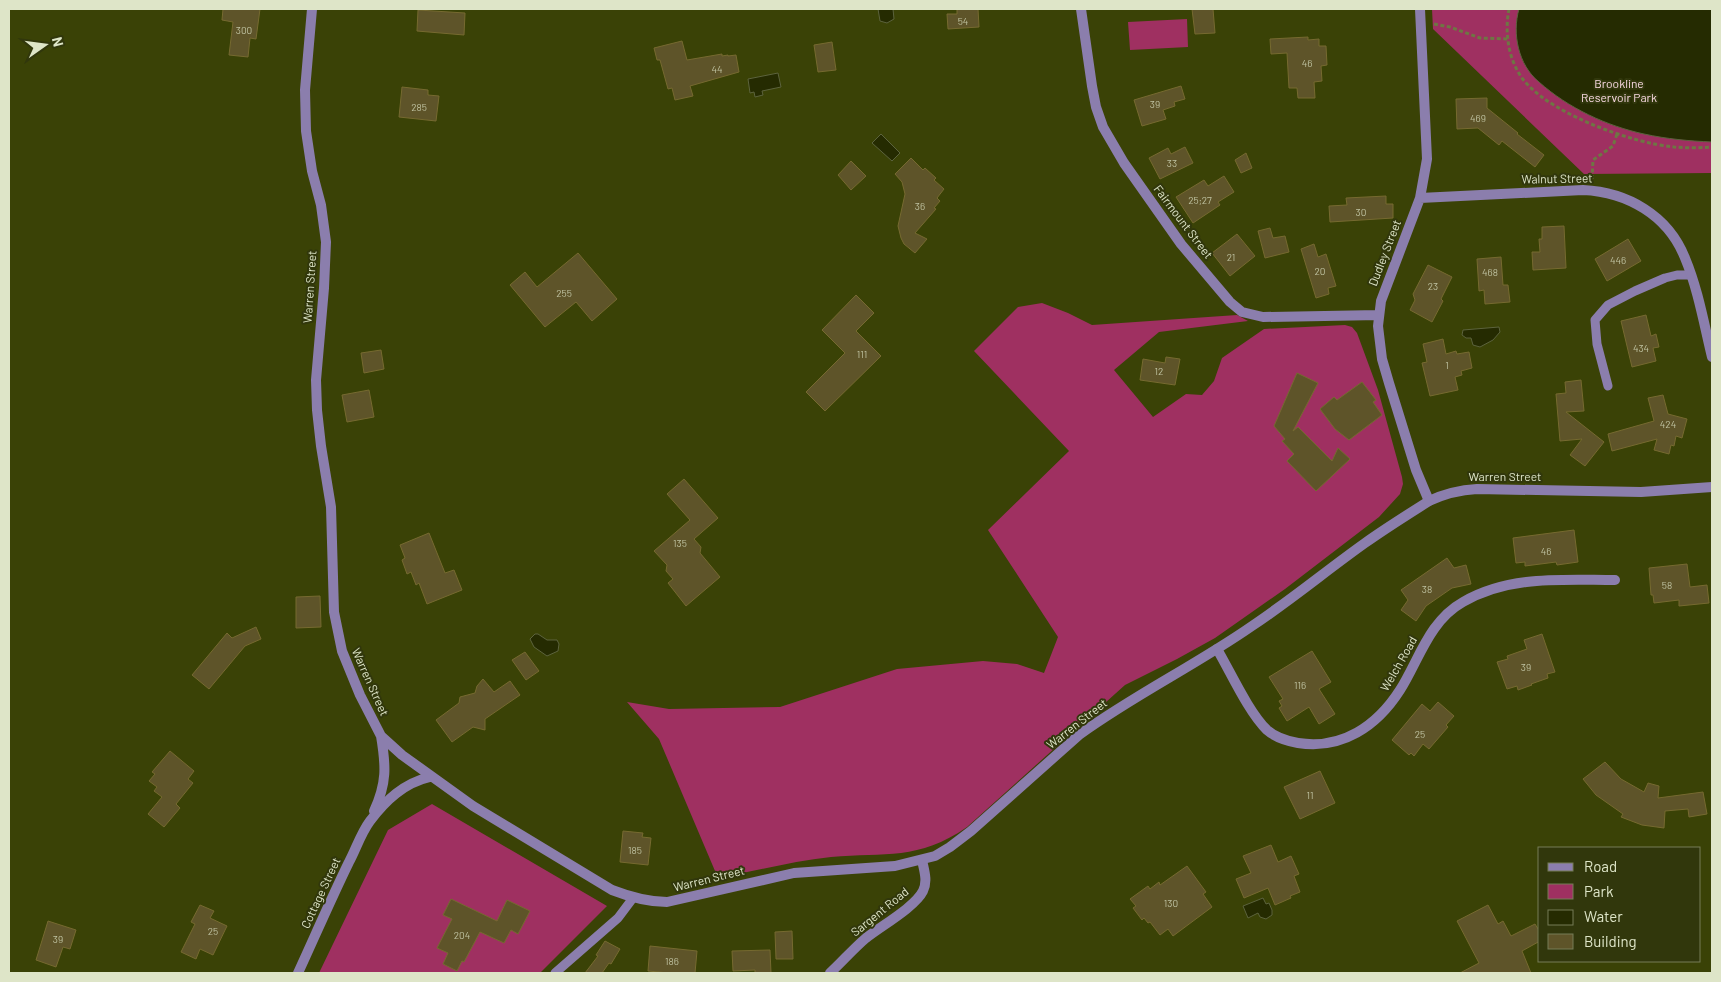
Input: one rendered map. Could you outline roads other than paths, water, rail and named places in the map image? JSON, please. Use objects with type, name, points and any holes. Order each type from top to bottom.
[{"type":"street","name":"Warren Street","points":[[312,9],[304,110],[309,153],[321,205],[326,242],[316,390],[318,431],[331,507],[334,612],[347,666],[381,736],[402,755],[430,777],[473,806],[612,890],[633,898],[667,902],[720,891],[759,879],[794,873],[875,868],[922,860],[943,852],[1079,736],[1112,711],[1253,626],[1365,543],[1429,501],[1450,493],[1476,489],[1641,492],[1712,487]]},
{"type":"street","name":"Fairmount Street","points":[[1081,9],[1092,86],[1096,107],[1103,127],[1124,163],[1181,244],[1230,302],[1242,312],[1263,317],[1378,315]]},
{"type":"street","name":"Dudley Street","points":[[1420,9],[1427,160],[1420,198],[1380,301],[1378,339],[1382,359],[1416,470],[1429,501]]},
{"type":"street","name":"Walnut Street","points":[[1420,198],[1583,190],[1614,194],[1636,203],[1660,221],[1671,233],[1682,250],[1691,275],[1712,357]]},
{"type":"street","name":"Welch Road","points":[[1217,649],[1252,709],[1268,731],[1278,737],[1296,742],[1328,744],[1354,735],[1376,719],[1400,690],[1420,650],[1432,632],[1447,614],[1462,602],[1492,589],[1521,582],[1615,580]]},
{"type":"street","name":"Cottage Street","points":[[298,973],[380,797],[385,780],[385,762],[381,736]]},
{"type":"street","name":"Cottage Street","points":[[368,823],[388,800],[400,790],[414,781],[430,777]]},
{"type":"street","name":"Sargent Road","points":[[830,973],[864,940],[905,910],[920,896],[926,880],[922,860]]},
{"type":"lane","points":[[1608,386],[1596,344],[1595,320],[1608,305],[1635,291],[1665,278],[1691,275]]},
{"type":"lane","points":[[555,973],[618,918],[633,898]]},
{"type":"water","points":[[878,9],[893,9],[894,19],[887,23],[880,21]]},
{"type":"water","name":"Brookline Reservoir Park","points":[[1519,9],[1712,9],[1712,142],[1653,136],[1630,131],[1602,121],[1562,100],[1539,82],[1526,67],[1517,38],[1516,28]]},
{"type":"water","points":[[778,73],[781,87],[762,91],[763,95],[755,97],[754,92],[750,93],[748,79]]},
{"type":"water","points":[[881,134],[900,153],[892,161],[872,143]]},
{"type":"water","points":[[1499,327],[1500,332],[1493,340],[1480,347],[1473,345],[1471,338],[1466,338],[1462,335],[1463,330]]},
{"type":"water","points":[[535,634],[547,640],[557,640],[559,644],[558,651],[547,656],[534,647],[530,639]]},
{"type":"water","points":[[1263,898],[1266,904],[1269,903],[1272,915],[1266,919],[1260,917],[1258,913],[1248,918],[1243,906]]}]
